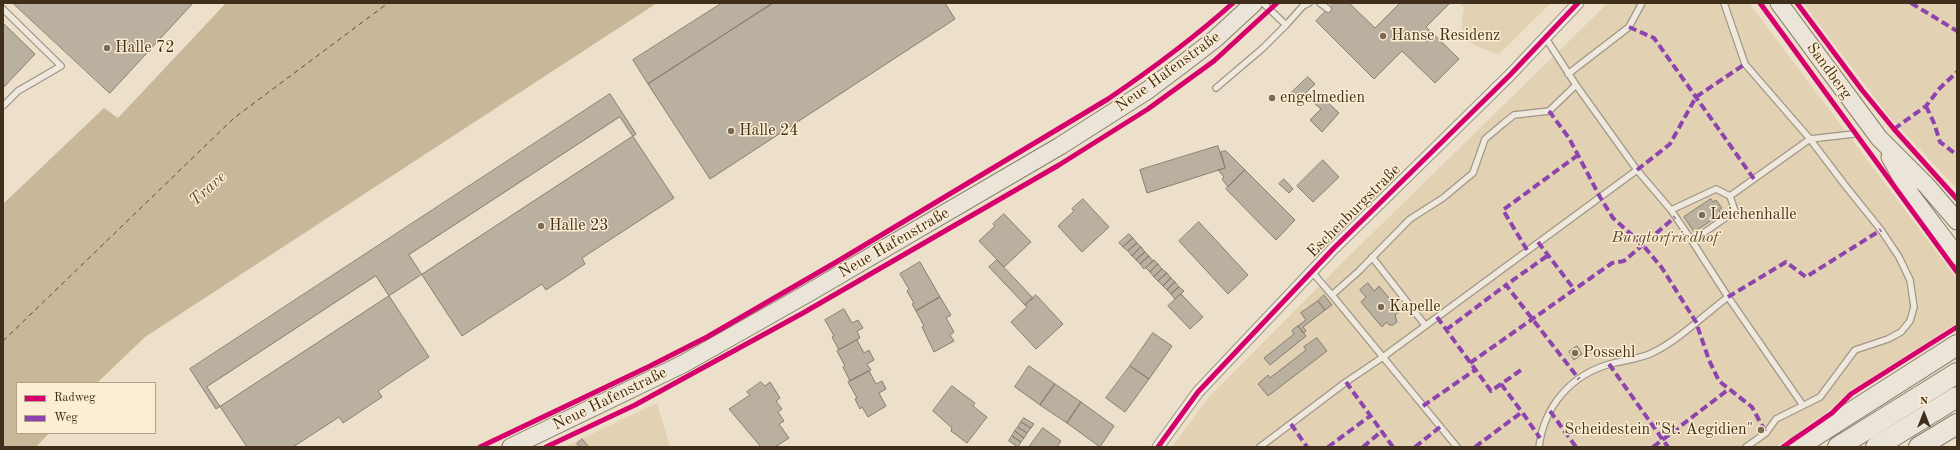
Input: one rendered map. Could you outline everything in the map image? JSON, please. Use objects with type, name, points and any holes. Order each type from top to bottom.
[{"type":"highway","points":[[1797,447],[1957,345]]},
{"type":"highway","points":[[1838,447],[1957,373]]},
{"type":"highway","points":[[1876,447],[1957,397]]},
{"type":"highway","points":[[1919,447],[1957,424]]},
{"type":"main road","name":"Neue Hafenstraße","points":[[511,447],[683,364],[810,292],[1060,146],[1148,90],[1178,68],[1216,39],[1254,3]]},
{"type":"main road","name":"Sandberg","points":[[1779,3],[1879,138],[1911,195],[1957,256]]},
{"type":"main road","name":"Sandberg","points":[[1879,138],[1927,186],[1957,220]]},
{"type":"street","name":"Eschenburgstraße","points":[[1158,447],[1198,392],[1312,272],[1510,75],[1578,3]]},
{"type":"lane","points":[[1263,3],[1286,25]]},
{"type":"lane","points":[[1216,88],[1263,48],[1303,6],[1309,3]]},
{"type":"lane","points":[[1320,3],[1328,9]]},
{"type":"lane","points":[[1568,74],[1628,27],[1642,3]]},
{"type":"lane","points":[[1724,3],[1746,64],[1810,139],[1881,230],[1900,257],[1910,280],[1914,308],[1910,321],[1901,332],[1888,339],[1855,350],[1820,397],[1802,404],[1776,419],[1766,433],[1746,447]]},
{"type":"lane","points":[[3,9],[43,46],[61,66],[18,91],[3,106]]},
{"type":"lane","points":[[1545,37],[1568,74],[1637,170],[1671,210],[1728,297],[1802,404]]},
{"type":"lane","points":[[1332,295],[1359,271],[1410,219],[1443,198],[1473,173],[1486,139],[1504,123],[1514,115],[1549,111],[1576,85]]},
{"type":"lane","points":[[1730,196],[1810,139],[1854,134]]},
{"type":"lane","points":[[1260,447],[1346,382],[1383,357],[1637,170]]},
{"type":"lane","points":[[1671,210],[1716,189],[1730,196],[1735,210],[1692,241]]},
{"type":"lane","points":[[1372,257],[1425,325]]},
{"type":"lane","points":[[1312,272],[1457,447]]},
{"type":"lane","points":[[1539,447],[1540,434],[1549,413],[1565,388],[1587,373],[1609,364],[1649,355],[1670,344],[1728,297]]},
{"type":"green space","points":[[1460,3],[1551,3],[1498,55],[1473,44],[1464,35],[1462,19],[1464,8]]},
{"type":"green space","name":"Burgtorfriedhof","points":[[1608,3],[1749,3],[1957,279],[1957,323],[1849,392],[1825,414],[1776,447],[1172,447],[1208,398],[1348,257]]},
{"type":"green space","points":[[1803,3],[1957,3],[1957,189],[1888,115]]},
{"type":"green space","points":[[657,403],[670,447],[564,447]]},
{"type":"water","name":"Trave","points":[[226,3],[657,3],[145,337],[98,382],[16,382],[16,434],[48,434],[36,447],[3,447],[3,204],[104,108],[118,118]]},
{"type":"building","name":"Halle 72","points":[[13,3],[193,3],[110,93]]},
{"type":"building","points":[[722,3],[773,3],[648,84],[633,60]]},
{"type":"building","name":"Halle 24","points":[[773,3],[945,3],[955,19],[710,179],[648,84]]},
{"type":"building","name":"Hanse Residenz","points":[[1334,3],[1349,3],[1375,28],[1400,3],[1450,3],[1426,27],[1459,59],[1435,83],[1402,51],[1374,79],[1316,21]]},
{"type":"building","points":[[3,23],[35,54],[3,88]]},
{"type":"building","points":[[1308,77],[1315,84],[1298,100],[1291,93]]},
{"type":"building","points":[[610,94],[636,134],[216,409],[190,369]]},
{"type":"building","points":[[1321,96],[1339,113],[1322,132],[1310,120],[1321,109],[1314,103]]},
{"type":"building","name":"Halle 23","points":[[620,117],[674,198],[582,258],[585,264],[546,290],[542,284],[462,336],[409,255]]},
{"type":"building","points":[[1218,146],[1225,168],[1147,193],[1140,170]]},
{"type":"building","points":[[1226,151],[1245,170],[1228,187],[1222,179],[1224,177],[1218,170],[1225,168],[1221,152]]},
{"type":"building","points":[[1323,160],[1339,177],[1313,202],[1297,186]]},
{"type":"building","points":[[1245,170],[1295,220],[1276,240],[1226,189]]},
{"type":"building","points":[[1284,179],[1293,189],[1289,193],[1279,184]]},
{"type":"building","points":[[1083,199],[1109,227],[1082,252],[1058,226],[1074,211],[1072,209]]},
{"type":"building","name":"Leichenhalle","points":[[1711,199],[1713,202],[1716,200],[1722,208],[1719,210],[1721,214],[1694,232],[1684,217]]},
{"type":"building","points":[[1004,214],[1031,242],[1004,267],[979,241],[995,226],[993,224]]},
{"type":"building","points":[[1199,222],[1248,275],[1228,294],[1179,241]]},
{"type":"building","points":[[1129,234],[1133,238],[1123,247],[1119,243]]},
{"type":"building","points":[[1133,238],[1137,243],[1128,251],[1123,247]]},
{"type":"building","points":[[1137,243],[1141,247],[1132,256],[1128,251]]},
{"type":"building","points":[[1141,247],[1145,252],[1136,260],[1132,256]]},
{"type":"building","points":[[1145,252],[1149,256],[1140,264],[1136,260]]},
{"type":"building","points":[[1149,256],[1153,261],[1144,269],[1140,264]]},
{"type":"building","points":[[997,260],[1033,298],[1025,305],[989,267]]},
{"type":"building","points":[[1154,260],[1158,264],[1150,272],[1146,268]]},
{"type":"building","points":[[920,262],[940,297],[916,311],[912,304],[914,303],[907,291],[909,289],[900,274]]},
{"type":"building","points":[[1158,264],[1162,269],[1154,277],[1150,272]]},
{"type":"building","points":[[1162,269],[1167,273],[1158,281],[1154,277]]},
{"type":"building","points":[[1167,273],[1171,278],[1163,286],[1158,281]]},
{"type":"building","points":[[376,276],[429,357],[378,391],[382,397],[343,423],[339,417],[293,447],[247,447],[207,387]]},
{"type":"building","points":[[1171,278],[1175,282],[1167,290],[1163,286]]},
{"type":"building","points":[[1175,282],[1179,287],[1171,294],[1167,290]]},
{"type":"building","name":"Kapelle","points":[[1368,283],[1374,291],[1379,286],[1400,311],[1395,315],[1397,322],[1393,325],[1389,325],[1387,322],[1382,327],[1361,302],[1366,297],[1360,290]]},
{"type":"building","points":[[1179,287],[1184,291],[1175,299],[1171,294]]},
{"type":"building","points":[[1181,294],[1203,317],[1190,329],[1168,306]]},
{"type":"building","points":[[1036,295],[1063,324],[1036,349],[1011,322],[1027,307],[1025,305]]},
{"type":"building","points":[[1324,295],[1332,305],[1325,310],[1318,301]]},
{"type":"building","points":[[940,297],[951,315],[946,318],[954,332],[950,335],[954,341],[934,352],[922,327],[924,326],[916,311]]},
{"type":"building","points":[[1318,301],[1325,310],[1303,327],[1306,331],[1303,333],[1298,326],[1306,320],[1301,313]]},
{"type":"building","points":[[844,309],[852,323],[858,320],[863,328],[857,331],[860,338],[839,350],[832,337],[834,336],[825,320]]},
{"type":"building","points":[[1298,326],[1306,336],[1270,365],[1264,358],[1294,334],[1292,331]]},
{"type":"building","points":[[1153,333],[1172,346],[1149,379],[1130,366]]},
{"type":"building","points":[[1317,338],[1327,351],[1268,396],[1258,384],[1268,375],[1270,378],[1306,350],[1304,347]]},
{"type":"building","points":[[857,340],[864,353],[869,350],[874,360],[867,364],[871,370],[850,381],[843,367],[845,366],[837,351]]},
{"type":"building","name":"Possehl","points":[[1577,346],[1582,354],[1574,360],[1569,352]]},
{"type":"building","points":[[1029,366],[1055,384],[1040,405],[1015,387]]},
{"type":"building","points":[[1130,366],[1149,379],[1125,412],[1106,398]]},
{"type":"building","points":[[869,371],[876,384],[882,381],[886,389],[879,393],[886,406],[868,417],[862,407],[860,409],[855,399],[857,398],[848,382]]},
{"type":"building","points":[[761,382],[765,386],[770,382],[780,398],[776,401],[782,409],[778,412],[784,421],[779,424],[789,438],[775,447],[761,447],[729,409],[750,395],[747,392]]},
{"type":"building","points":[[1055,384],[1081,402],[1067,423],[1040,405]]},
{"type":"building","points":[[952,386],[975,403],[973,406],[987,417],[967,443],[951,431],[952,428],[933,411]]},
{"type":"building","points":[[1081,402],[1114,426],[1100,447],[1067,423]]},
{"type":"building","points":[[1024,418],[1034,424],[1031,428],[1021,422]]},
{"type":"building","points":[[1021,422],[1031,428],[1027,433],[1018,427]]},
{"type":"building","points":[[1018,427],[1027,433],[1024,438],[1015,431]]},
{"type":"building","points":[[1043,428],[1061,441],[1057,447],[1029,447]]},
{"type":"building","points":[[1015,431],[1024,438],[1021,442],[1012,436]]},
{"type":"building","points":[[1012,436],[1021,442],[1018,447],[1009,441]]},
{"type":"building","points":[[582,439],[589,447],[581,447],[577,444]]},
{"type":"ferry route","points":[[3,341],[234,118],[388,3]]},
{"type":"marked path","points":[[1911,3],[1957,31]]},
{"type":"marked path","points":[[1629,27],[1654,38],[1754,179]]},
{"type":"marked path","points":[[1637,170],[1670,144],[1696,97],[1745,64]]},
{"type":"marked path","points":[[1894,129],[1926,106],[1940,88],[1957,72]]},
{"type":"marked path","points":[[1926,106],[1934,123],[1940,142],[1957,155]]},
{"type":"marked path","points":[[1549,111],[1569,138],[1600,197],[1613,218],[1642,244],[1662,268],[1696,322],[1709,360],[1719,381],[1752,407],[1766,433]]},
{"type":"marked path","points":[[1527,250],[1503,210],[1578,155]]},
{"type":"marked path","points":[[1470,363],[1612,263],[1624,261],[1675,217]]},
{"type":"marked path","points":[[1728,297],[1786,262],[1806,277],[1881,230]]},
{"type":"marked path","points":[[1538,242],[1574,289]]},
{"type":"marked path","points":[[1547,256],[1506,285],[1579,379]]},
{"type":"marked path","points":[[1446,330],[1506,285]]},
{"type":"marked path","points":[[1437,317],[1491,391],[1524,368]]},
{"type":"marked path","points":[[1609,364],[1668,447]]},
{"type":"marked path","points":[[1423,406],[1475,370]]},
{"type":"marked path","points":[[1346,382],[1393,447]]},
{"type":"marked path","points":[[1501,384],[1522,412]]},
{"type":"marked path","points":[[1653,447],[1729,389]]},
{"type":"marked path","points":[[1550,411],[1576,447]]},
{"type":"marked path","points":[[1475,447],[1522,412],[1540,438]]},
{"type":"marked path","points":[[1328,447],[1370,416]]},
{"type":"marked path","points":[[1291,424],[1307,447]]},
{"type":"marked path","points":[[1415,447],[1440,427]]},
{"type":"marked path","points":[[1363,447],[1382,431]]},
{"type":"cycle path","points":[[480,447],[650,366],[707,337],[838,261],[1108,99],[1172,53],[1233,3]]},
{"type":"cycle path","points":[[546,447],[635,405],[803,313],[1059,165],[1148,109],[1214,61],[1277,3]]},
{"type":"cycle path","points":[[1158,447],[1198,392],[1334,248],[1510,75],[1578,3]]},
{"type":"cycle path","points":[[1760,3],[1957,272]]},
{"type":"cycle path","points":[[1797,3],[1862,90],[1894,129],[1957,199]]},
{"type":"cycle path","points":[[1783,447],[1832,413],[1851,394],[1957,327]]},
{"type":"place","name":"Hanse Residenz","points":[[1383,36]]},
{"type":"place","name":"Halle 72","points":[[107,48]]},
{"type":"place","name":"engelmedien","points":[[1272,98]]},
{"type":"place","name":"Halle 24","points":[[731,131]]},
{"type":"place","name":"Leichenhalle","points":[[1702,215]]},
{"type":"place","name":"Halle 23","points":[[541,226]]},
{"type":"place","name":"Kapelle","points":[[1381,307]]},
{"type":"place","name":"Possehl","points":[[1575,353]]},
{"type":"place","name":"Scheidestein \"St. Aegidien\"","points":[[1761,430]]}]
